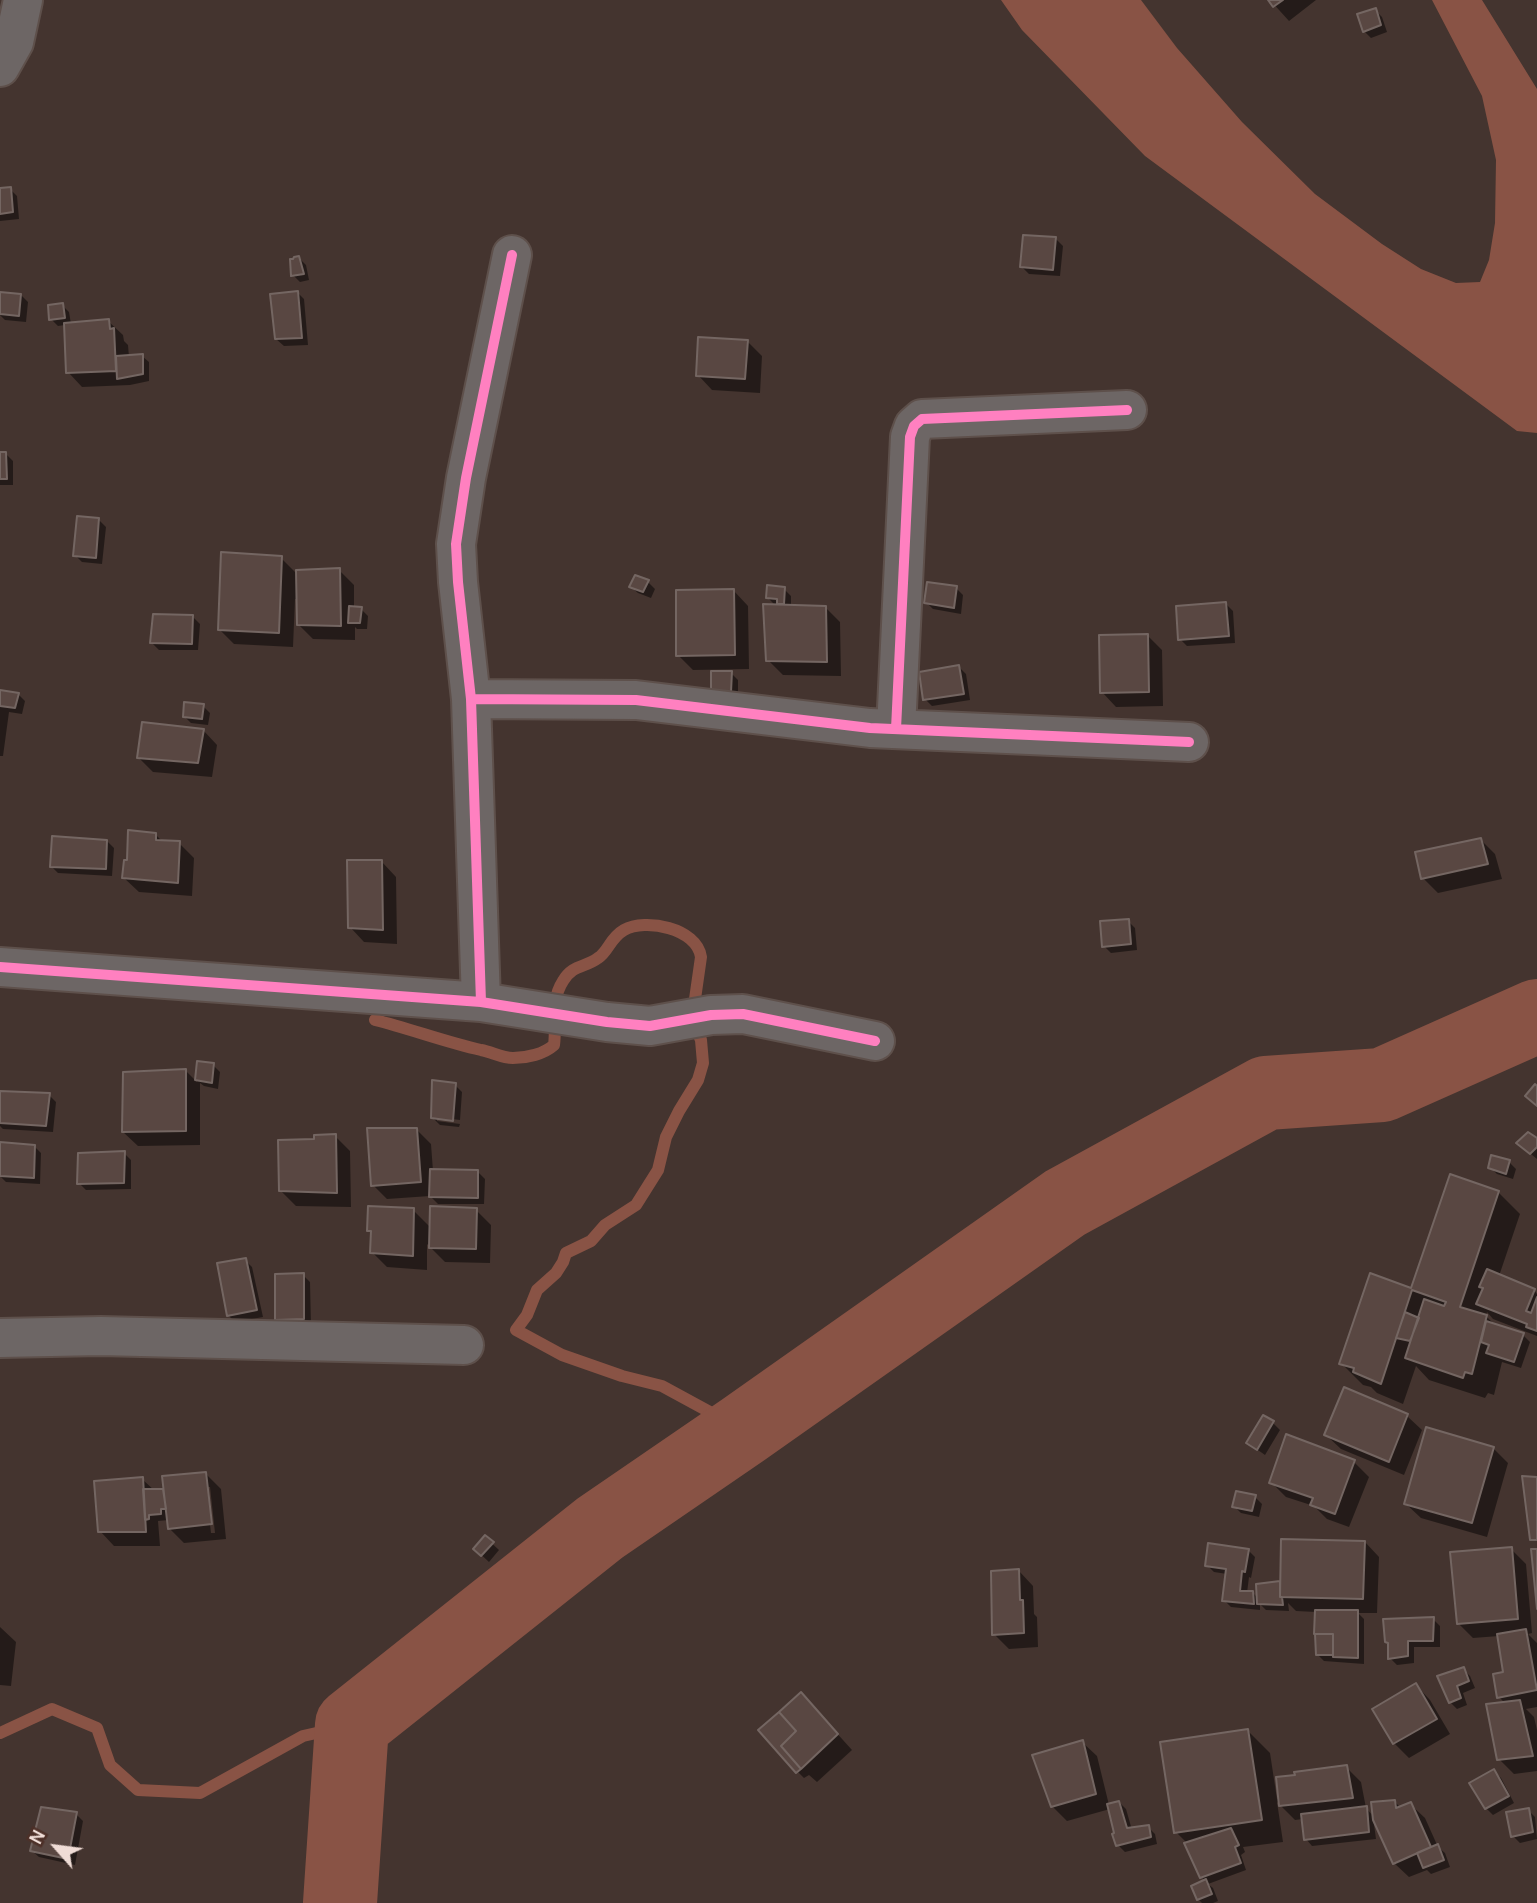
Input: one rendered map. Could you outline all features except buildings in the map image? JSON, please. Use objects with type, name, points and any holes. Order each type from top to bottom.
[{"type":"street","points":[[0,67],[14,42],[23,0]]},
{"type":"street","points":[[481,1002],[471,699],[457,582],[456,544],[466,478],[512,255]]},
{"type":"street","points":[[896,729],[910,437],[914,426],[922,419],[1127,410]]},
{"type":"street","points":[[471,699],[636,700],[870,728],[1189,742]]},
{"type":"street","points":[[0,967],[481,1002],[607,1023],[650,1026],[711,1015],[743,1014],[876,1041]]},
{"type":"street","points":[[0,1338],[101,1336],[464,1346]]},
{"type":"shaded area","points":[[1001,0],[1141,0],[1177,48],[1242,122],[1315,194],[1382,244],[1421,269],[1456,283],[1480,282],[1489,260],[1495,223],[1496,160],[1482,96],[1432,0],[1482,0],[1537,89],[1537,433],[1517,431],[1145,156],[1022,30]]},
{"type":"waterway","points":[[375,1020],[505,1057],[535,1055],[554,1045],[555,1004],[563,981],[575,969],[601,955],[619,933],[633,927],[657,926],[669,928],[690,939],[701,957],[692,1020],[701,1040],[703,1063],[698,1080],[666,1137],[658,1170],[636,1205],[605,1225],[591,1241],[566,1253],[556,1273],[537,1290],[527,1315],[516,1330],[562,1355],[622,1376],[662,1386],[743,1430]]},
{"type":"waterway","points":[[340,1903],[352,1725],[600,1528],[1065,1203],[1266,1093],[1382,1085],[1537,1016]]},
{"type":"waterway","points":[[0,1733],[52,1709],[97,1728],[110,1765],[138,1790],[200,1793],[303,1736],[352,1725]]},
{"type":"cycle path","points":[[481,1002],[471,699],[456,544],[466,478],[512,255]]},
{"type":"cycle path","points":[[896,729],[910,437],[914,426],[922,419],[1127,410]]},
{"type":"cycle path","points":[[471,699],[636,700],[870,728],[1189,742]]},
{"type":"cycle path","points":[[0,967],[481,1002],[650,1026],[711,1015],[743,1014],[875,1041]]}]
